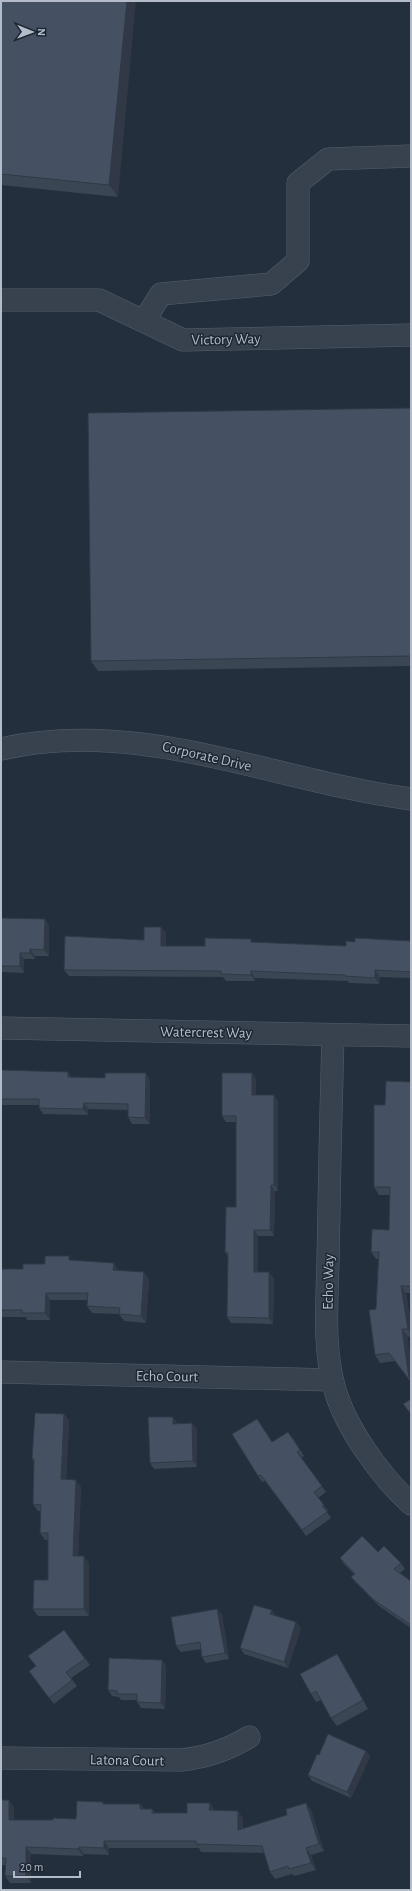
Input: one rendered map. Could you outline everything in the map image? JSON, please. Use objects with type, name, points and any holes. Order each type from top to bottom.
[{"type":"street","points":[[144,321],[161,294],[271,284],[298,260],[298,183],[328,159],[411,156]]},
{"type":"street","name":"Victory Way","points":[[1,300],[99,300],[183,340],[411,336]]},
{"type":"street","name":"Corporate Drive","points":[[1,749],[76,740],[118,741],[159,745],[357,791],[411,799]]},
{"type":"street","name":"Watercrest Way","points":[[1,1028],[411,1036]]},
{"type":"street","name":"Echo Way","points":[[333,1035],[327,1343],[328,1361],[332,1380],[345,1415],[368,1454],[394,1487],[411,1504]]},
{"type":"street","name":"Echo Court","points":[[1,1372],[332,1380]]},
{"type":"street","name":"Latona Court","points":[[1,1758],[182,1760],[207,1756],[222,1751],[249,1736]]},
{"type":"building","points":[[1,1],[127,1],[109,185],[1,174]]},
{"type":"building","points":[[411,408],[411,656],[91,661],[88,413]]},
{"type":"building","points":[[1,918],[45,919],[44,950],[30,949],[30,953],[20,953],[20,966],[1,966]]},
{"type":"building","points":[[144,927],[161,927],[161,946],[205,946],[205,938],[251,939],[251,942],[346,946],[346,941],[355,942],[355,938],[411,941],[411,972],[375,970],[375,978],[345,975],[251,971],[251,975],[221,974],[221,971],[64,970],[65,936],[144,940]]},
{"type":"building","points":[[1,1070],[68,1072],[68,1077],[105,1078],[105,1073],[146,1073],[145,1118],[128,1117],[128,1104],[84,1103],[83,1109],[39,1108],[39,1099],[1,1099]]},
{"type":"building","points":[[222,1073],[252,1073],[252,1095],[274,1095],[274,1185],[271,1185],[270,1230],[254,1230],[254,1272],[269,1272],[269,1318],[227,1317],[228,1253],[225,1252],[226,1207],[236,1207],[236,1116],[222,1116]]},
{"type":"building","points":[[386,1081],[411,1082],[411,1286],[401,1286],[408,1329],[402,1329],[409,1378],[411,1376],[411,1382],[389,1353],[375,1355],[369,1310],[376,1309],[379,1252],[371,1252],[372,1229],[389,1230],[390,1187],[374,1187],[374,1105],[385,1105]]},
{"type":"building","points":[[45,1256],[69,1256],[69,1260],[114,1263],[113,1270],[144,1272],[141,1316],[119,1314],[120,1308],[87,1306],[88,1293],[46,1293],[45,1313],[22,1313],[22,1310],[1,1310],[1,1269],[23,1269],[23,1264],[45,1264]]},
{"type":"building","points":[[411,1399],[411,1414],[403,1404]]},
{"type":"building","points":[[35,1413],[64,1414],[61,1479],[76,1480],[73,1556],[84,1556],[84,1609],[33,1609],[34,1580],[48,1580],[48,1533],[40,1533],[41,1505],[33,1504],[34,1459],[32,1459]]},
{"type":"building","points":[[148,1417],[173,1417],[173,1424],[192,1423],[193,1461],[150,1463]]},
{"type":"building","points":[[257,1419],[272,1442],[288,1432],[300,1450],[297,1452],[322,1486],[314,1492],[324,1505],[322,1506],[327,1512],[302,1530],[261,1475],[258,1476],[232,1434]]},
{"type":"building","points":[[362,1536],[378,1552],[384,1546],[401,1563],[394,1569],[411,1581],[411,1625],[374,1600],[351,1577],[355,1574],[340,1558]]},
{"type":"building","points":[[254,1605],[272,1610],[270,1614],[296,1622],[284,1662],[240,1648]]},
{"type":"building","points":[[217,1609],[225,1653],[202,1657],[200,1642],[176,1646],[171,1617]]},
{"type":"building","points":[[64,1630],[85,1659],[66,1672],[72,1680],[49,1698],[29,1671],[36,1666],[28,1656]]},
{"type":"building","points":[[337,1654],[363,1700],[331,1718],[316,1691],[311,1694],[300,1674]]},
{"type":"building","points":[[109,1658],[162,1660],[161,1703],[137,1702],[137,1694],[117,1694],[117,1691],[108,1690]]},
{"type":"building","points":[[328,1734],[366,1751],[347,1792],[308,1775]]},
{"type":"building","points":[[1,1800],[9,1800],[9,1820],[53,1820],[53,1818],[76,1819],[77,1801],[103,1802],[103,1804],[140,1804],[140,1809],[152,1809],[152,1813],[187,1813],[187,1803],[210,1803],[209,1810],[238,1811],[238,1830],[287,1815],[286,1809],[306,1803],[319,1844],[306,1848],[311,1863],[289,1869],[288,1866],[270,1872],[262,1846],[196,1844],[196,1841],[104,1841],[104,1848],[79,1847],[78,1849],[26,1847],[26,1876],[5,1876],[6,1858],[1,1858]]}]
